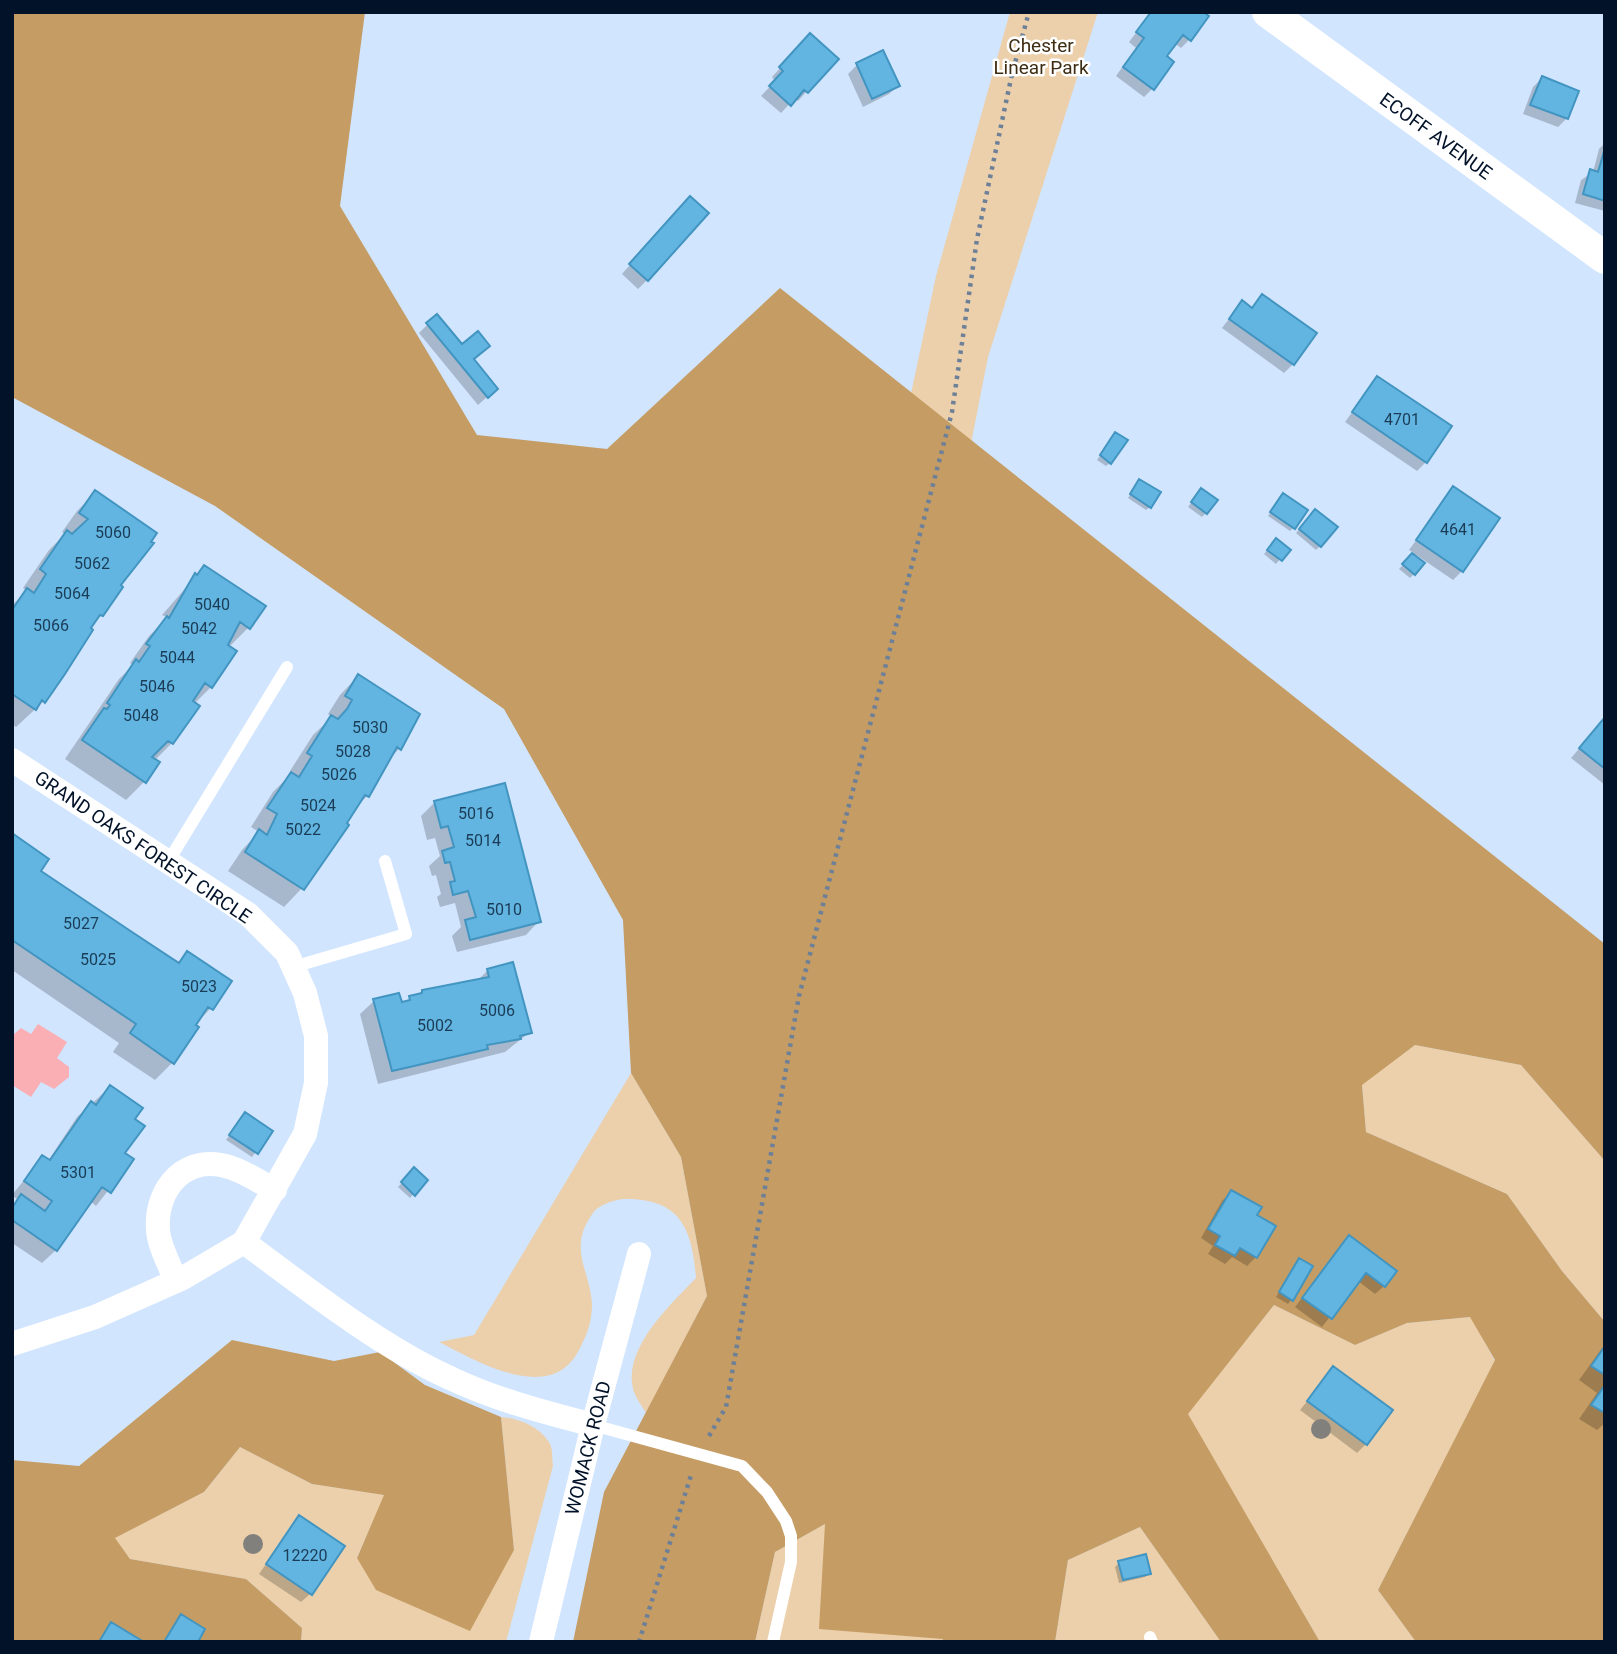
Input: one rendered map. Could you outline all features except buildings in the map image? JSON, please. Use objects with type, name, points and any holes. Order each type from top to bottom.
[{"type":"street","name":"ECOFF AVENUE","points":[[1268,12],[1605,258]]},
{"type":"street","name":"GRAND OAKS FOREST CIRCLE","points":[[12,760],[248,914],[287,953],[305,993],[316,1036],[316,1083],[305,1134],[244,1242],[176,1281],[94,1317],[12,1345]]},
{"type":"street","points":[[176,1281],[158,1232],[161,1197],[176,1175],[205,1164],[231,1167],[275,1190]]},
{"type":"street","points":[[244,1242],[317,1297],[448,1378],[513,1404],[593,1425]]},
{"type":"street","name":"WOMACK ROAD","points":[[541,1642],[593,1425],[639,1254]]},
{"type":"lane","points":[[168,862],[287,667]]},
{"type":"lane","points":[[293,967],[406,934],[385,861]]},
{"type":"lane","points":[[593,1425],[742,1466],[767,1492],[786,1521],[791,1536],[791,1562],[772,1642]]},
{"type":"path","points":[[639,1642],[697,1455],[726,1407],[799,996],[952,412],[977,239],[1012,74],[1029,12]]},
{"type":"green space","name":"Chester Linear Park","points":[[1010,12],[1098,12],[988,357],[863,995],[606,1642],[726,1263],[936,276]]},
{"type":"green space","points":[[1415,1045],[1521,1065],[1605,1161],[1605,1322],[1562,1271],[1507,1194],[1366,1132],[1362,1084]]},
{"type":"green space","points":[[631,1073],[681,1157],[707,1296],[646,1413],[633,1389],[635,1358],[651,1328],[696,1278],[686,1231],[671,1211],[659,1204],[644,1200],[612,1201],[595,1210],[585,1226],[581,1248],[592,1304],[591,1317],[582,1344],[567,1366],[551,1375],[533,1377],[513,1374],[493,1368],[439,1342],[474,1335]]},
{"type":"green space","points":[[1274,1305],[1355,1345],[1407,1323],[1471,1317],[1495,1361],[1378,1590],[1416,1642],[1320,1642],[1187,1414]]},
{"type":"green space","points":[[501,1417],[515,1419],[541,1433],[551,1446],[553,1466],[506,1642],[301,1642],[302,1628],[246,1579],[130,1559],[114,1538],[204,1492],[240,1447],[312,1484],[385,1495],[357,1557],[514,1550]]},
{"type":"green space","points":[[825,1524],[943,1639],[942,1642],[755,1642],[775,1552]]},
{"type":"green space","points":[[1140,1527],[1221,1642],[1055,1642],[1068,1560]]},
{"type":"shaded area","points":[[12,12],[365,12],[340,206],[477,435],[607,449],[780,288],[1605,944],[1605,1161],[1521,1065],[1415,1045],[1362,1085],[1366,1132],[1507,1194],[1562,1271],[1605,1322],[1605,1642],[1416,1642],[1378,1590],[1495,1360],[1470,1317],[1407,1323],[1355,1345],[1274,1305],[1188,1414],[1320,1642],[1221,1642],[1140,1527],[1068,1560],[1055,1642],[942,1642],[943,1639],[819,1629],[825,1524],[775,1552],[755,1642],[573,1642],[604,1492],[707,1296],[681,1157],[631,1073],[623,920],[504,709],[215,506],[12,397]]},
{"type":"shaded area","points":[[38,1024],[67,1042],[57,1058],[69,1067],[69,1077],[54,1089],[41,1082],[31,1097],[12,1085],[12,1036],[21,1028],[31,1034]]},
{"type":"shaded area","points":[[232,1340],[334,1361],[380,1352],[425,1385],[501,1417],[514,1550],[470,1631],[376,1590],[357,1558],[384,1495],[312,1484],[240,1447],[204,1492],[115,1538],[130,1559],[246,1579],[302,1628],[301,1642],[12,1642],[12,1460],[79,1466]]}]
